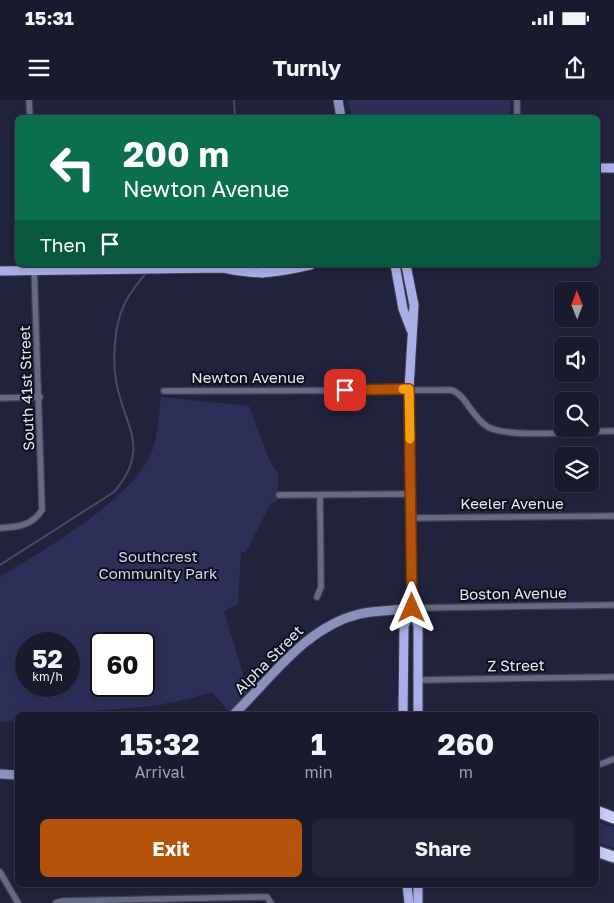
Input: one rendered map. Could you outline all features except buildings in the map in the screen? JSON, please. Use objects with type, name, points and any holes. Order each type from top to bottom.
[{"type":"highway","points":[[599,812],[614,818]]},
{"type":"highway","points":[[599,851],[614,856]]},
{"type":"main road","points":[[600,168],[614,168]]},
{"type":"main road","points":[[0,271],[34,268],[227,267],[246,273],[276,274],[303,267]]},
{"type":"main road","points":[[262,274],[264,268],[268,267]]},
{"type":"main road","points":[[395,267],[403,309],[411,332]]},
{"type":"main road","points":[[406,267],[414,305],[409,389],[410,494],[412,608],[418,626],[418,712]]},
{"type":"main road","points":[[403,712],[404,626],[412,608]]},
{"type":"main road","points":[[407,887],[409,903]]},
{"type":"main road","points":[[418,887],[418,903]]},
{"type":"street","points":[[29,100],[30,115]]},
{"type":"street","points":[[338,100],[340,115]]},
{"type":"street","points":[[517,100],[518,115]]},
{"type":"street","name":"South 41st Street","points":[[0,528],[17,527],[32,522],[42,510],[40,396],[34,268]]},
{"type":"street","name":"Newton Avenue","points":[[164,391],[409,389],[457,392],[461,394],[475,417],[494,430],[516,432],[614,431]]},
{"type":"street","points":[[0,398],[40,396]]},
{"type":"street","points":[[279,495],[410,494]]},
{"type":"street","points":[[318,597],[321,587],[320,495]]},
{"type":"street","name":"Keeler Avenue","points":[[411,518],[614,516]]},
{"type":"street","name":"Boston Avenue","points":[[412,608],[614,605]]},
{"type":"street","name":"Alpha Street","points":[[236,712],[295,651],[317,632],[331,624],[360,614],[412,608]]},
{"type":"street","name":"Z Street","points":[[418,680],[614,677]]},
{"type":"street","points":[[599,765],[614,759]]},
{"type":"street","points":[[0,774],[15,776]]},
{"type":"street","points":[[0,872],[18,903]]},
{"type":"street","points":[[56,903],[63,901],[258,897],[267,897],[271,902]]},
{"type":"green space","points":[[348,100],[510,100],[510,115],[352,115]]},
{"type":"green space","name":"Southcrest Community Park","points":[[161,397],[249,406],[269,460],[278,473],[278,500],[271,503],[246,552],[241,552],[238,604],[224,611],[247,687],[252,691],[229,712],[212,692],[159,705],[124,709],[71,712],[15,712],[15,720],[0,722],[0,577],[63,538],[109,504],[144,467],[153,449]]},
{"type":"green space","points":[[599,823],[614,827],[614,848],[599,843]]},
{"type":"waterway","points":[[234,100],[235,115]]},
{"type":"waterway","points":[[0,565],[114,492],[126,475],[132,460],[133,446],[118,390],[114,355],[122,309],[146,273]]},
{"type":"slow traffic","points":[[403,389],[409,389],[410,439]]},
{"type":"route","points":[[345,390],[409,389],[412,608]]}]
